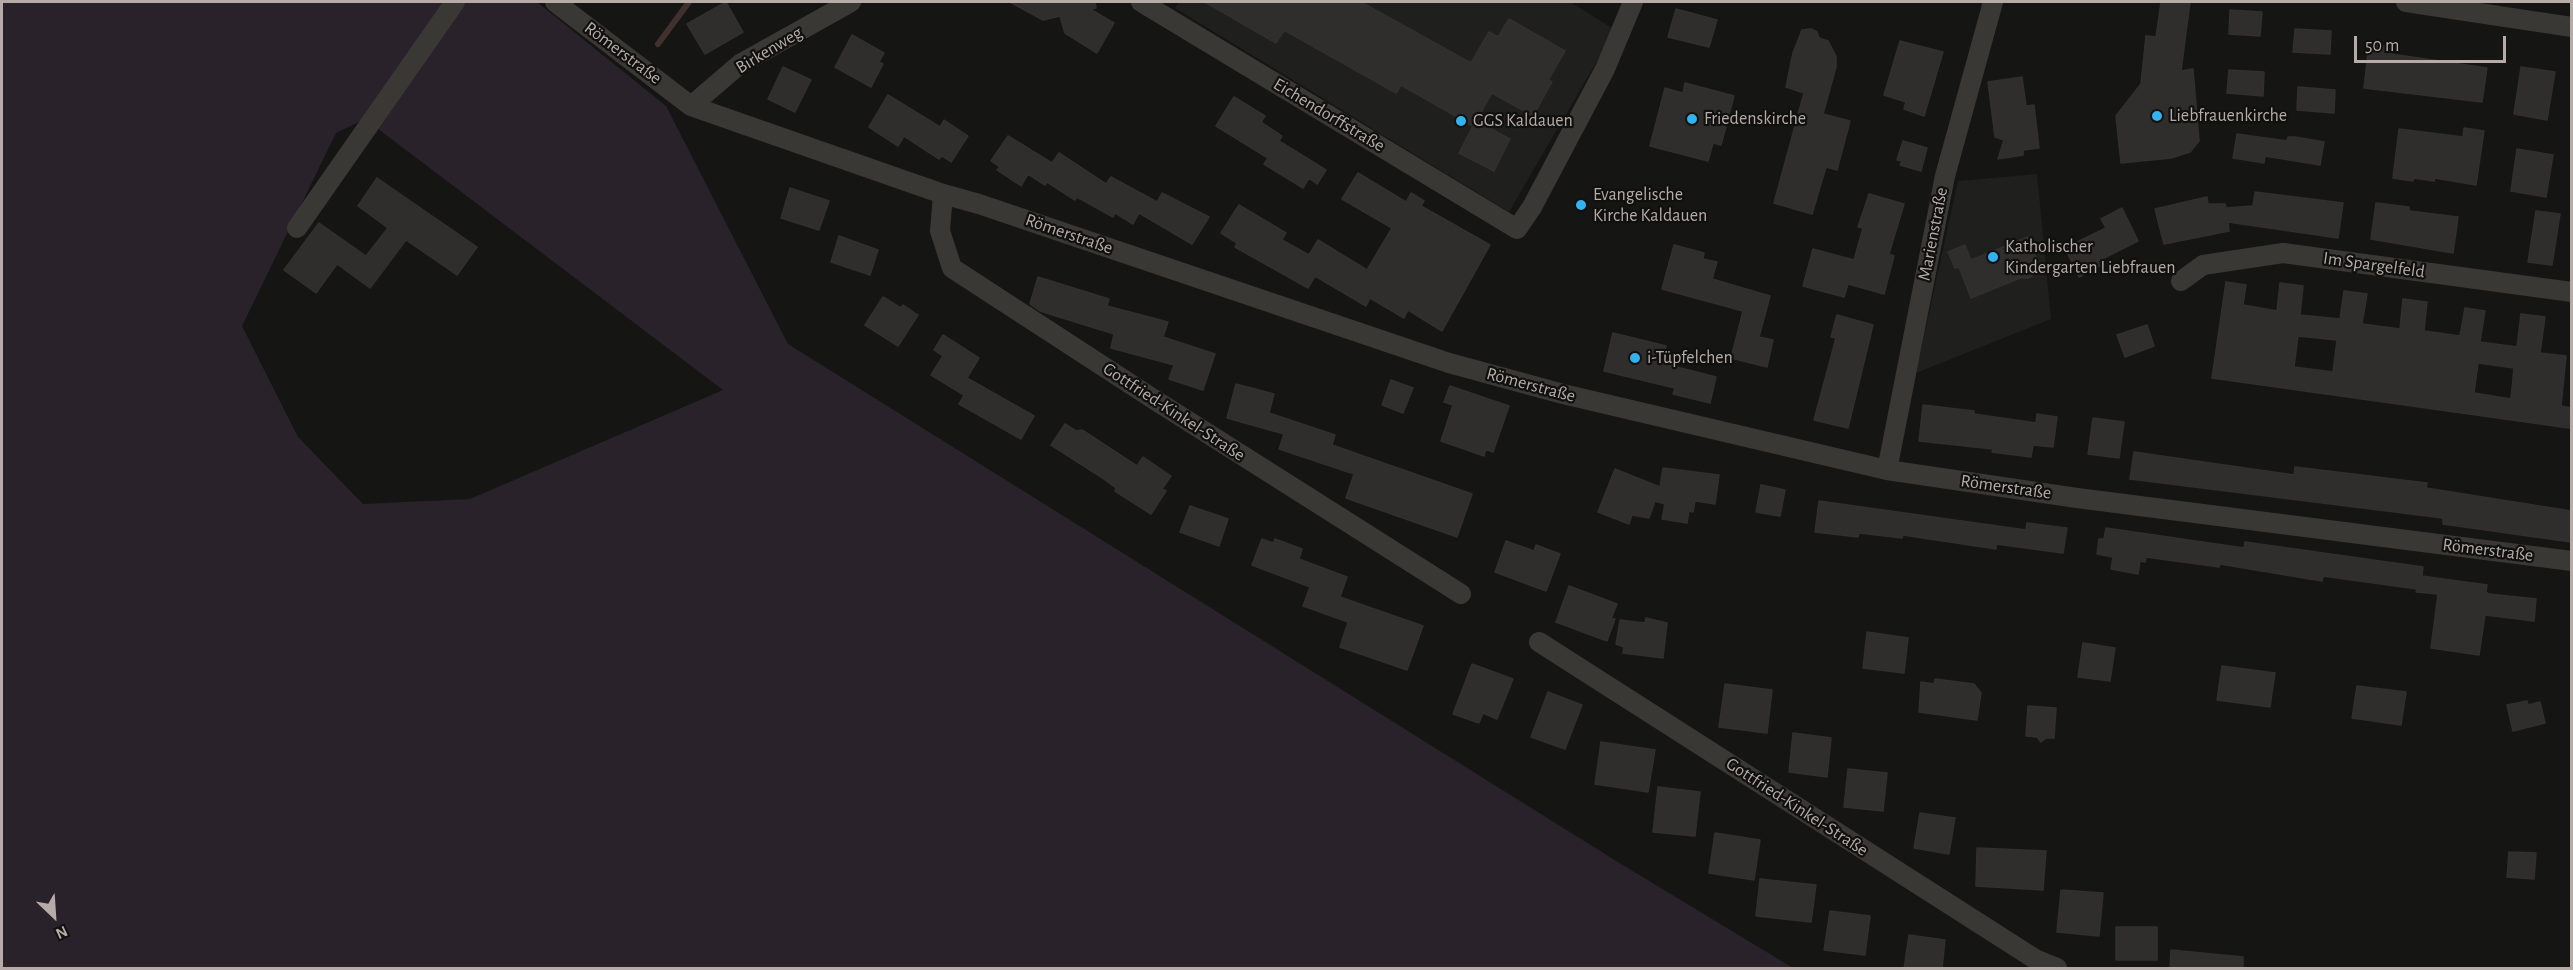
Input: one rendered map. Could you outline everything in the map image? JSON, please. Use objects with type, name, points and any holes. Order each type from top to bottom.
[{"type":"street","points":[[297,228],[455,2]]},
{"type":"street","name":"Römerstraße","points":[[555,2],[691,106],[943,194],[979,204],[1449,363],[1563,394],[1887,470],[2077,498],[2571,561]]},
{"type":"street","name":"Birkenweg","points":[[691,106],[740,64],[851,2]]},
{"type":"street","name":"Eichendorffstraße","points":[[1141,2],[1517,229],[1532,207],[1605,69],[1633,2]]},
{"type":"street","name":"Marienstraße","points":[[1887,470],[1945,176],[1994,2]]},
{"type":"street","points":[[2406,2],[2571,27]]},
{"type":"street","name":"Gottfried-Kinkel-Straße","points":[[943,194],[939,231],[952,268],[1168,409],[1461,594]]},
{"type":"street","name":"Im Spargelfeld","points":[[2181,281],[2203,265],[2283,253],[2571,292]]},
{"type":"street","name":"Gottfried-Kinkel-Straße","points":[[1539,642],[2035,959],[2057,969]]},
{"type":"shaded area","points":[[2,2],[537,2],[666,106],[788,344],[1613,859],[1793,968],[2,968]],"holes":[[[365,119],[723,390],[470,499],[363,504],[298,437],[242,326],[336,133]]]},
{"type":"shaded area","name":"GGS Kaldauen","points":[[1179,2],[1571,2],[1615,30],[1509,212],[1175,8]]},
{"type":"shaded area","name":"Katholischer Kindergarten Liebfrauen","points":[[2037,174],[2051,319],[1916,373],[1958,181]]},
{"type":"building","points":[[726,2],[743,32],[705,54],[687,24]]},
{"type":"building","points":[[1010,2],[1095,2],[1096,8],[1090,9],[1114,23],[1097,53],[1065,33],[1060,16],[1043,20]]},
{"type":"building","points":[[1205,2],[1361,2],[1471,63],[1489,32],[1498,37],[1509,19],[1565,51],[1548,80],[1552,82],[1533,116],[1492,93],[1476,121],[1510,139],[1494,171],[1459,153],[1473,126],[1401,85],[1396,93],[1284,30],[1276,43]]},
{"type":"building","name":"Liebfrauenkirche","points":[[2161,2],[2190,2],[2181,71],[2193,69],[2199,141],[2190,152],[2171,158],[2121,163],[2116,116],[2141,84],[2146,36],[2156,37]]},
{"type":"building","points":[[1676,9],[1717,20],[1709,47],[1668,37]]},
{"type":"building","points":[[2230,10],[2262,12],[2260,36],[2229,34]]},
{"type":"building","points":[[1811,29],[1817,32],[1819,38],[1828,41],[1836,56],[1836,67],[1823,114],[1850,121],[1837,170],[1826,167],[1812,214],[1774,203],[1804,93],[1786,87],[1793,53],[1802,30]]},
{"type":"building","points":[[2295,29],[2331,31],[2330,54],[2293,52]]},
{"type":"building","points":[[852,35],[884,53],[879,62],[883,64],[871,87],[835,67]]},
{"type":"building","points":[[1900,41],[1943,52],[1924,116],[1904,109],[1906,102],[1884,95]]},
{"type":"building","points":[[2369,44],[2392,47],[2391,54],[2487,68],[2482,102],[2364,88]]},
{"type":"building","points":[[783,67],[811,80],[795,112],[768,99]]},
{"type":"building","points":[[2521,67],[2555,72],[2547,120],[2514,114]]},
{"type":"building","points":[[2229,70],[2264,72],[2263,96],[2227,93]]},
{"type":"building","points":[[2022,77],[2026,106],[2034,105],[2039,148],[2023,150],[2023,155],[1998,159],[2004,140],[1995,137],[1988,82]]},
{"type":"building","name":"Friedenskirche","points":[[1685,83],[1734,96],[1721,145],[1713,143],[1708,161],[1650,146],[1665,88],[1683,93]]},
{"type":"building","points":[[2298,87],[2335,90],[2334,113],[2297,110]]},
{"type":"building","points":[[888,95],[940,127],[944,120],[968,136],[951,162],[942,156],[939,159],[904,136],[898,146],[869,127]]},
{"type":"building","points":[[1234,97],[1265,116],[1261,122],[1282,136],[1279,141],[1326,170],[1317,184],[1309,178],[1303,188],[1264,164],[1268,158],[1216,126]]},
{"type":"building","points":[[2464,128],[2484,131],[2476,185],[2435,178],[2434,181],[2413,178],[2413,181],[2393,178],[2399,129],[2463,137]]},
{"type":"building","points":[[2237,134],[2287,141],[2288,137],[2295,137],[2324,142],[2320,165],[2265,156],[2264,163],[2233,158]]},
{"type":"building","points":[[1008,136],[1052,163],[1059,153],[1106,184],[1111,177],[1157,202],[1162,193],[1209,217],[1192,244],[1139,213],[1133,224],[1115,213],[1113,217],[1077,197],[1075,200],[1047,182],[1045,185],[1028,174],[1021,186],[997,170],[1000,167],[991,161]]},
{"type":"building","points":[[1903,141],[1927,148],[1921,171],[1900,165],[1902,161],[1897,160]]},
{"type":"building","points":[[2517,149],[2553,155],[2546,197],[2511,191]]},
{"type":"building","points":[[1358,173],[1406,202],[1411,193],[1424,201],[1421,206],[1490,245],[1442,331],[1408,310],[1404,318],[1370,298],[1366,306],[1315,276],[1308,288],[1235,247],[1237,243],[1221,233],[1239,205],[1286,233],[1282,240],[1309,255],[1318,240],[1367,270],[1392,228],[1342,199]]},
{"type":"building","points":[[377,178],[477,247],[457,275],[406,240],[370,288],[337,264],[316,293],[284,270],[319,223],[366,256],[388,228],[358,206]]},
{"type":"building","points":[[790,188],[829,201],[819,230],[781,218]]},
{"type":"building","points":[[2255,192],[2343,203],[2338,238],[2228,222],[2229,231],[2164,244],[2155,209],[2207,197],[2208,204],[2225,204],[2226,208],[2253,206]]},
{"type":"building","points":[[1869,194],[1904,204],[1889,254],[1894,256],[1884,294],[1848,284],[1844,297],[1803,286],[1813,249],[1854,260],[1863,228],[1858,227]]},
{"type":"building","points":[[2376,203],[2409,207],[2409,211],[2458,217],[2453,253],[2371,239]]},
{"type":"building","points":[[2122,208],[2138,241],[2098,261],[2100,266],[2079,277],[2065,248],[2106,228],[2101,219]]},
{"type":"building","points":[[2536,211],[2560,214],[2552,265],[2528,262]]},
{"type":"building","points":[[839,236],[878,250],[870,275],[831,262]]},
{"type":"building","points":[[2028,237],[2041,270],[2028,278],[2020,278],[1971,298],[1959,267],[1955,268],[1948,252],[1965,245],[1971,260]]},
{"type":"building","points":[[1674,245],[1704,253],[1703,259],[1717,262],[1712,279],[1770,296],[1759,337],[1773,340],[1767,367],[1731,358],[1743,311],[1662,289]]},
{"type":"building","points":[[1038,277],[1109,299],[1107,306],[1168,322],[1163,337],[1215,354],[1203,390],[1169,379],[1174,365],[1111,348],[1114,334],[1040,311],[1030,304]]},
{"type":"building","points":[[2226,282],[2246,285],[2243,305],[2277,311],[2280,283],[2303,286],[2300,315],[2340,319],[2344,291],[2367,294],[2362,324],[2400,329],[2403,299],[2427,302],[2424,331],[2460,336],[2465,308],[2485,311],[2480,342],[2517,347],[2521,314],[2545,317],[2540,353],[2566,356],[2561,406],[2571,408],[2569,428],[2212,378]],"holes":[[[2298,336],[2337,340],[2333,372],[2294,367]],[[2478,363],[2514,368],[2511,399],[2474,393]]]},
{"type":"building","points":[[883,297],[901,308],[903,305],[918,315],[898,346],[865,325]]},
{"type":"building","points":[[1837,315],[1873,325],[1848,428],[1814,420],[1836,338],[1831,337]]},
{"type":"building","points":[[2147,325],[2154,346],[2125,357],[2117,335]]},
{"type":"building","name":"i-Tüpfelchen","points":[[1613,333],[1666,346],[1661,363],[1716,377],[1710,403],[1673,394],[1675,388],[1604,371]]},
{"type":"building","points":[[943,335],[979,358],[967,378],[1034,416],[1021,439],[959,404],[964,395],[931,375],[943,356],[934,350]]},
{"type":"building","points":[[1391,380],[1413,388],[1403,413],[1382,405]]},
{"type":"building","points":[[1236,384],[1274,394],[1269,413],[1335,435],[1332,445],[1472,494],[1457,537],[1346,498],[1354,474],[1279,449],[1284,434],[1227,418]]},
{"type":"building","points":[[1450,386],[1509,406],[1493,452],[1486,449],[1484,456],[1441,441],[1453,405],[1444,402]]},
{"type":"building","points":[[1923,405],[1974,411],[1974,414],[2036,423],[2037,414],[2057,417],[2053,447],[2033,445],[2031,457],[1992,452],[1993,449],[1919,441]]},
{"type":"building","points":[[2093,418],[2124,422],[2119,458],[2088,454]]},
{"type":"building","points":[[1065,424],[1076,431],[1082,430],[1137,466],[1143,457],[1171,476],[1162,489],[1166,491],[1151,514],[1115,491],[1116,488],[1101,477],[1051,445]]},
{"type":"building","points":[[2134,452],[2294,475],[2295,467],[2427,483],[2426,488],[2571,511],[2571,542],[2443,524],[2443,518],[2130,479]]},
{"type":"building","points":[[1663,468],[1719,475],[1715,504],[1695,501],[1693,512],[1689,511],[1687,523],[1662,519],[1665,504],[1655,501],[1649,518],[1632,515],[1629,524],[1598,512],[1615,469],[1660,487]]},
{"type":"building","points":[[1761,485],[1785,490],[1780,516],[1756,512]]},
{"type":"building","points":[[1819,501],[2026,530],[2027,523],[2067,528],[2063,553],[1996,544],[1996,549],[1903,535],[1902,538],[1859,533],[1858,537],[1815,532]]},
{"type":"building","points":[[1190,506],[1228,519],[1219,546],[1180,532]]},
{"type":"building","points":[[2106,528],[2244,548],[2245,542],[2423,567],[2422,576],[2487,585],[2486,592],[2489,594],[2536,599],[2534,621],[2485,615],[2479,655],[2431,648],[2438,594],[2323,576],[2322,581],[2220,564],[2219,567],[2146,557],[2145,562],[2140,561],[2138,574],[2111,569],[2113,557],[2097,554],[2099,539],[2104,539]]},
{"type":"building","points":[[1262,539],[1273,543],[1275,539],[1302,549],[1299,559],[1347,577],[1340,597],[1423,626],[1407,670],[1340,647],[1348,622],[1303,606],[1310,587],[1252,565]]},
{"type":"building","points":[[1506,541],[1534,551],[1536,545],[1560,554],[1546,591],[1495,572]]},
{"type":"building","points":[[1569,586],[1617,604],[1611,619],[1615,619],[1607,641],[1556,622]]},
{"type":"building","points":[[1646,618],[1667,623],[1663,658],[1623,653],[1624,647],[1616,644],[1620,620],[1645,623]]},
{"type":"building","points":[[1867,632],[1908,638],[1904,673],[1863,668]]},
{"type":"building","points":[[2083,643],[2115,648],[2110,681],[2078,677]]},
{"type":"building","points":[[1472,664],[1513,679],[1497,719],[1483,713],[1479,723],[1453,714]]},
{"type":"building","points":[[2222,666],[2275,673],[2270,707],[2217,700]]},
{"type":"building","points":[[1935,679],[1974,684],[1981,693],[1977,720],[1919,712],[1921,682],[1934,684]]},
{"type":"building","points":[[1725,684],[1772,690],[1767,733],[1719,727]]},
{"type":"building","points":[[2357,686],[2406,692],[2401,725],[2352,718]]},
{"type":"building","points":[[1548,692],[1582,705],[1565,749],[1531,737]]},
{"type":"building","points":[[2527,701],[2528,705],[2540,702],[2545,723],[2513,731],[2507,705]]},
{"type":"building","points":[[2028,706],[2056,708],[2054,738],[2046,738],[2041,742],[2037,737],[2026,736]]},
{"type":"building","points":[[1793,733],[1831,738],[1827,777],[1789,772]]},
{"type":"building","points":[[1601,742],[1655,750],[1648,792],[1595,784]]},
{"type":"building","points":[[1848,769],[1887,773],[1883,811],[1844,807]]},
{"type":"building","points":[[1658,787],[1700,792],[1695,836],[1653,832]]},
{"type":"building","points":[[1920,813],[1955,818],[1949,854],[1914,848]]},
{"type":"building","points":[[1715,833],[1760,840],[1754,880],[1709,873]]},
{"type":"building","points":[[1977,848],[2046,851],[2043,890],[1976,886]]},
{"type":"building","points":[[2509,852],[2536,853],[2534,879],[2507,877]]},
{"type":"building","points":[[1760,879],[1816,885],[1811,922],[1756,916]]},
{"type":"building","points":[[2061,890],[2103,893],[2099,936],[2057,932]]},
{"type":"building","points":[[1830,911],[1870,916],[1865,955],[1824,950]]},
{"type":"building","points":[[2116,927],[2157,927],[2157,960],[2116,960]]},
{"type":"building","points":[[1909,935],[1945,940],[1942,969],[1904,969]]},
{"type":"building","points":[[2171,950],[2243,957],[2243,969],[2170,969]]},
{"type":"waterway","points":[[658,44],[689,2]]},
{"type":"place","name":"Liebfrauenkirche","points":[[2157,116]]},
{"type":"place","name":"Friedenskirche","points":[[1692,119]]},
{"type":"place","name":"GGS Kaldauen","points":[[1461,121]]},
{"type":"place","name":"Evangelische Kirche Kaldauen","points":[[1581,205]]},
{"type":"place","name":"Katholischer Kindergarten Liebfrauen","points":[[1993,257]]},
{"type":"place","name":"i-Tüpfelchen","points":[[1635,358]]}]
